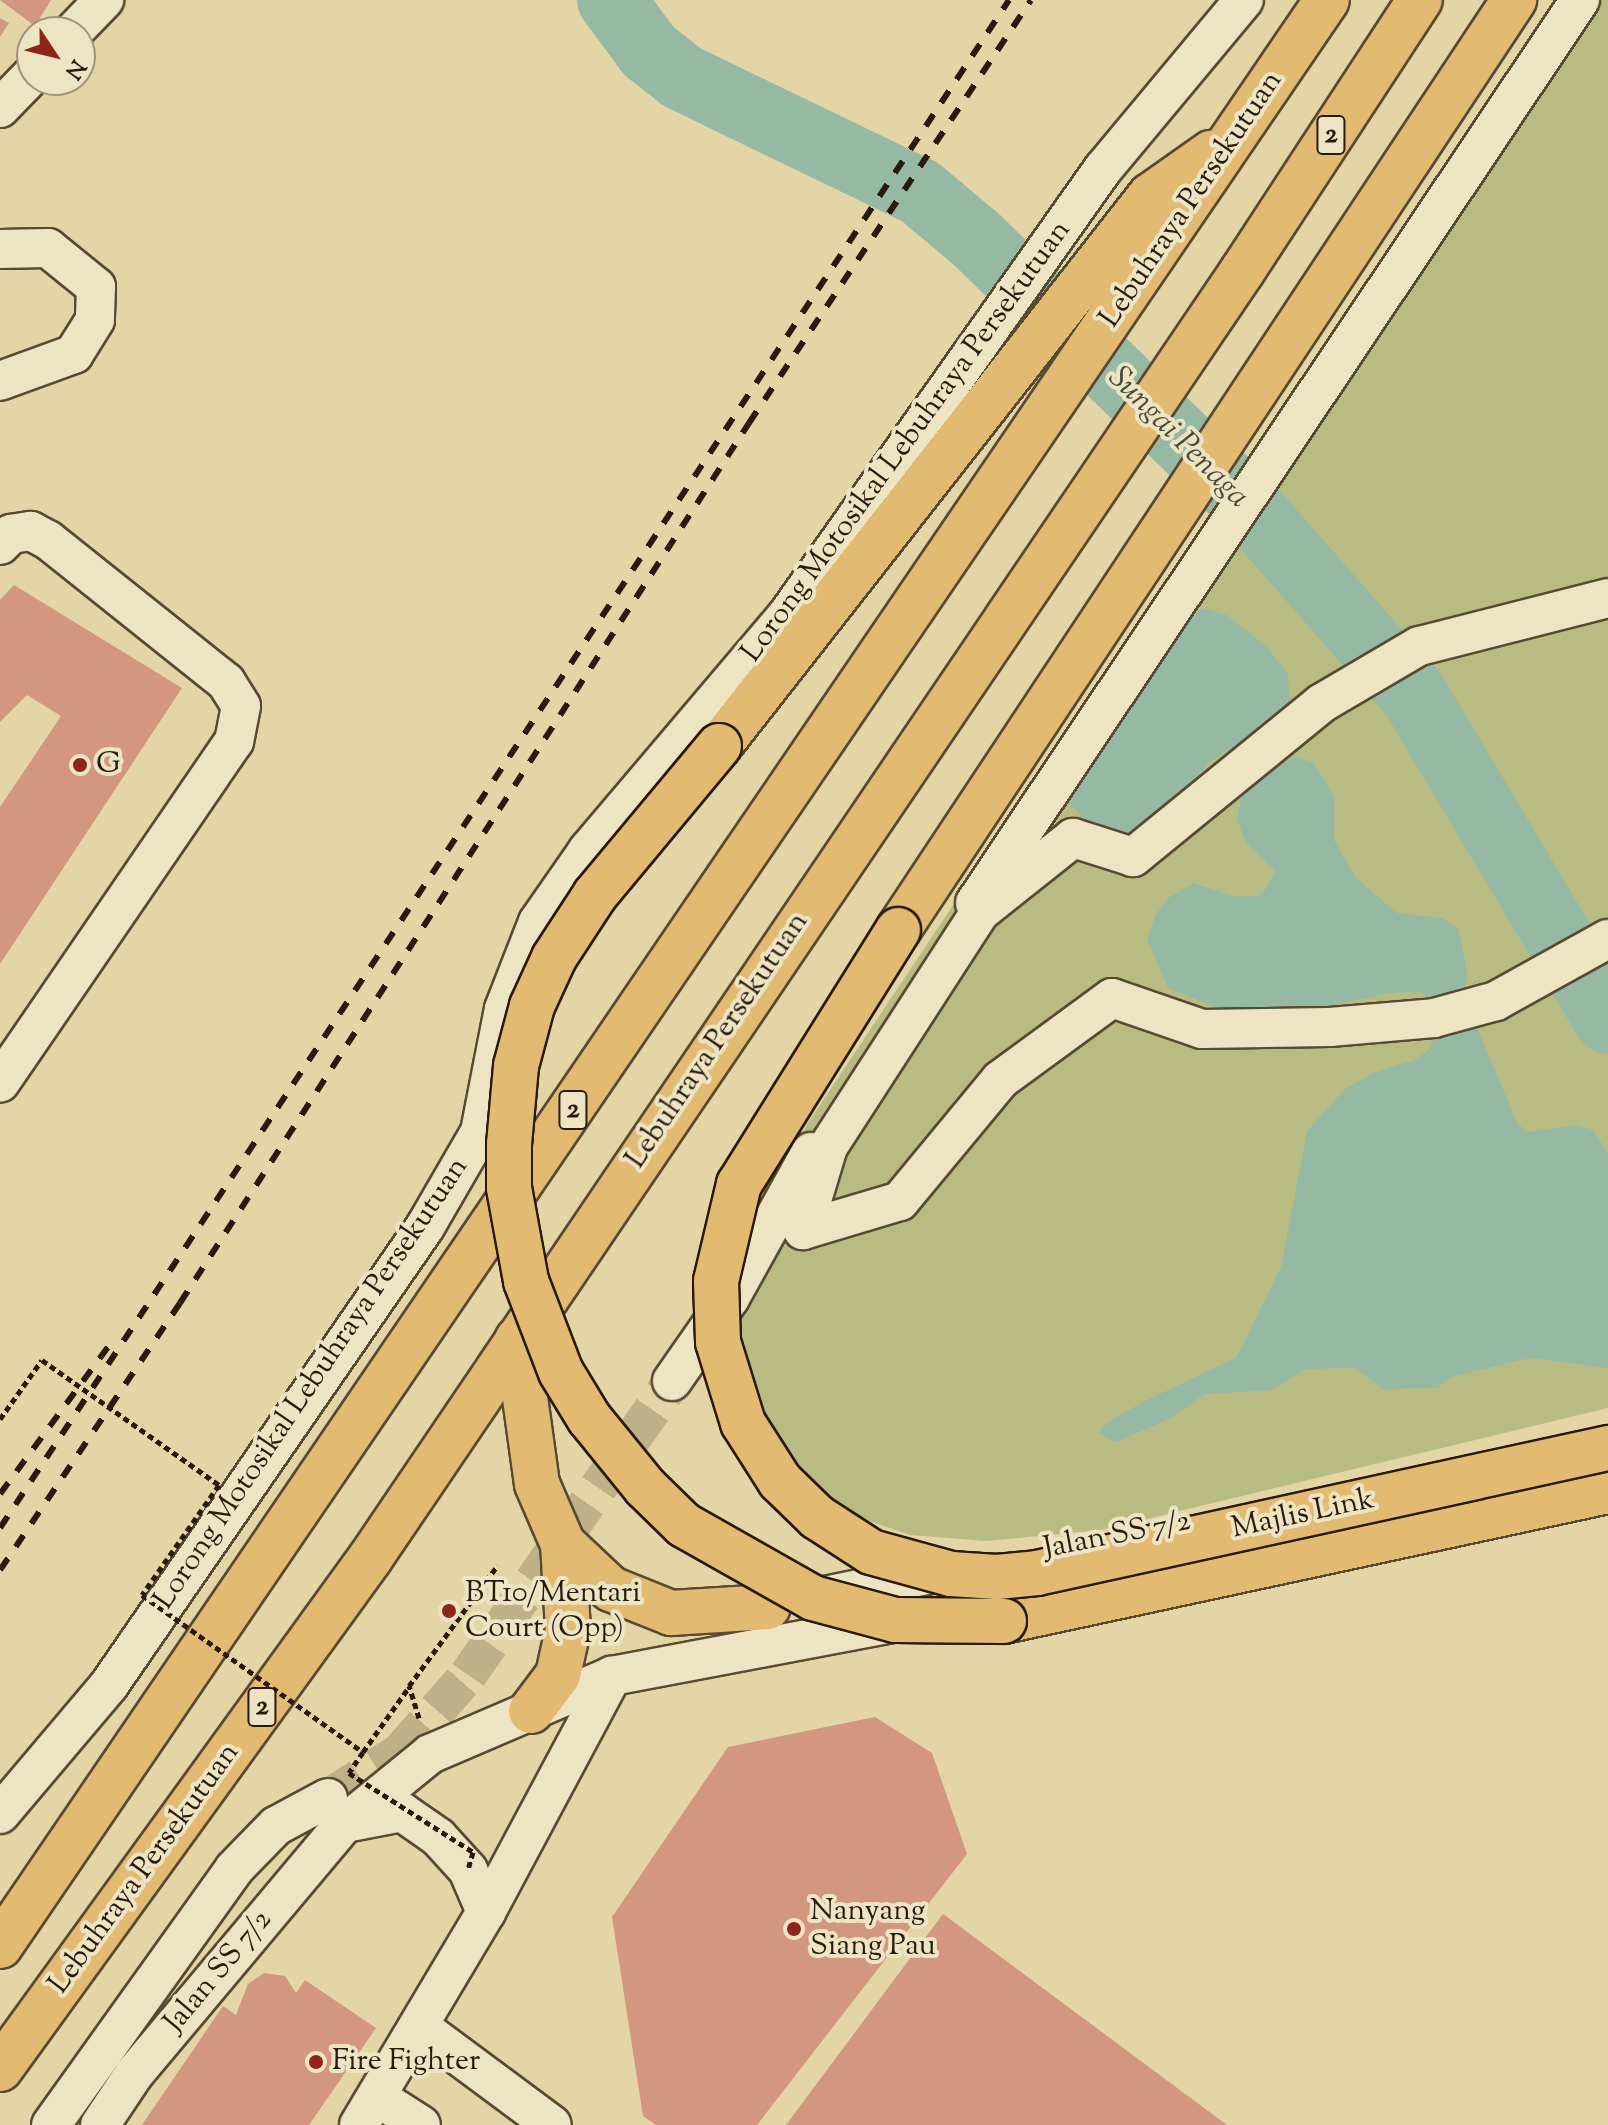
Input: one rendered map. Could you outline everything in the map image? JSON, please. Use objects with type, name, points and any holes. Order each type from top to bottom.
[{"type":"main road","name":"Lebuhraya Persekutuan","points":[[0,1946],[1327,0]]},
{"type":"main road","name":"Lebuhraya Persekutuan","points":[[0,2069],[371,1557],[1243,270],[1420,0]]},
{"type":"main road","name":"Majlis Link","points":[[1514,0],[782,1111],[729,1211],[716,1281],[718,1342],[743,1423],[780,1481],[817,1517],[871,1552],[951,1574],[997,1577],[1037,1573],[1608,1448]]},
{"type":"main road","name":"Majlis Link","points":[[1239,133],[1150,196],[768,687],[595,895],[554,958],[532,1006],[516,1066],[509,1144],[509,1188],[531,1294],[561,1372],[582,1407],[645,1487],[684,1525],[813,1598],[895,1620],[1004,1621],[1588,1491]]},
{"type":"main road","points":[[517,1340],[537,1484],[563,1544],[570,1607],[558,1675],[531,1711]]},
{"type":"main road","points":[[563,1544],[611,1589],[671,1613],[768,1607]]},
{"type":"street","points":[[88,16],[104,0]]},
{"type":"street","name":"Lorong Motosikal Lebuhraya Persekutuan","points":[[0,1814],[109,1685],[425,1227],[480,1132],[504,1009],[538,922],[588,850],[788,614],[984,344],[1103,169],[1244,0]]},
{"type":"street","points":[[672,1381],[730,1298],[800,1168],[1220,534],[1580,0]]},
{"type":"street","points":[[0,108],[16,92]]},
{"type":"street","points":[[0,249],[48,248],[96,287],[95,320],[74,354],[0,381]]},
{"type":"street","points":[[0,545],[11,534],[31,531],[48,540],[226,682],[241,706],[234,741],[0,1083]]},
{"type":"street","points":[[1602,942],[1496,1001],[1434,1018],[1330,1027],[1202,1029],[1112,998],[1000,1080],[900,1201],[803,1230],[828,1147],[980,912],[1073,838],[1133,857],[1322,703],[1419,646],[1608,598]]},
{"type":"street","points":[[730,1298],[738,1376],[759,1423],[785,1468],[891,1582]]},
{"type":"street","name":"Jalan SS 7/2","points":[[768,1607],[1608,1436]]},
{"type":"street","name":"Jalan SS 7/2","points":[[100,2125],[134,2074],[336,1811],[430,1754],[612,1676],[873,1626],[1175,1579],[1588,1491],[1608,1483]]},
{"type":"street","points":[[1272,1505],[1281,1555]]},
{"type":"street","points":[[421,2125],[368,2111],[486,1912],[612,1676]]},
{"type":"street","points":[[51,2125],[234,1869],[276,1826],[336,1811],[402,1812],[438,1837],[468,1870],[486,1912]]},
{"type":"street","points":[[420,2027],[552,2125]]},
{"type":"path","points":[[0,1419],[42,1360],[219,1485],[142,1595],[363,1752]]},
{"type":"path","points":[[468,1870],[473,1852],[349,1773],[498,1565]]},
{"type":"path","points":[[409,1686],[430,1754]]},
{"type":"green space","points":[[1556,0],[1608,0],[1608,1408],[1101,1530],[987,1541],[910,1535],[849,1514],[802,1469],[767,1423],[741,1344],[745,1277],[806,1126]]},
{"type":"shaded area","points":[[1202,608],[1227,615],[1268,648],[1288,674],[1290,706],[1256,742],[1225,751],[1209,763],[1187,789],[1127,840],[1099,832],[1063,798],[1177,634]]},
{"type":"shaded area","points":[[1295,757],[1313,762],[1334,796],[1334,840],[1356,878],[1397,913],[1442,918],[1458,928],[1467,970],[1465,996],[1436,1005],[1421,992],[1389,993],[1303,1012],[1223,1010],[1168,988],[1147,939],[1156,914],[1168,898],[1193,883],[1235,896],[1258,896],[1265,890],[1275,871],[1245,841],[1237,819],[1241,797],[1266,770]]},
{"type":"shaded area","points":[[1462,1023],[1478,1029],[1517,1123],[1528,1132],[1577,1125],[1593,1130],[1608,1153],[1608,1368],[1530,1358],[1451,1377],[1437,1388],[1383,1389],[1355,1368],[1306,1369],[1272,1390],[1205,1394],[1169,1419],[1116,1442],[1099,1433],[1105,1424],[1141,1403],[1237,1357],[1281,1267],[1307,1131],[1345,1089],[1373,1073],[1415,1060],[1430,1049],[1433,1036]]},
{"type":"building","points":[[0,0],[51,0],[41,16],[22,16]]},
{"type":"building","points":[[0,18],[9,23],[0,37]]},
{"type":"building","name":"G","points":[[14,585],[182,688],[0,964],[0,807],[61,716],[27,695],[0,722],[0,600]]},
{"type":"building","points":[[875,1717],[932,1753],[967,1854],[757,2125],[656,2125],[643,2116],[612,1917],[728,1747]]},
{"type":"building","points":[[943,1914],[1227,2125],[786,2125]]},
{"type":"building","points":[[264,1973],[285,1976],[296,1993],[305,1980],[376,2028],[309,2125],[142,2125],[223,2006],[236,2015],[248,1984]]},
{"type":"waterway","name":"Sungai Penaga","points":[[611,0],[649,51],[682,77],[920,192],[976,239],[1242,499],[1414,695],[1608,1020]]},
{"type":"tunnel","points":[[328,1798],[399,1753],[468,1675],[672,1381]]},
{"type":"railway","points":[[0,1528],[1009,0]]},
{"type":"railway","points":[[0,1570],[180,1303],[749,423],[1031,0]]},
{"type":"railway","points":[[0,1494],[114,1339]]},
{"type":"place","name":"G","points":[[80,765]]},
{"type":"place","name":"BT10/Mentari Court (Opp)","points":[[449,1611]]},
{"type":"place","name":"Nanyang Siang Pau","points":[[794,1929]]},
{"type":"place","name":"Fire Fighter","points":[[316,2062]]}]
